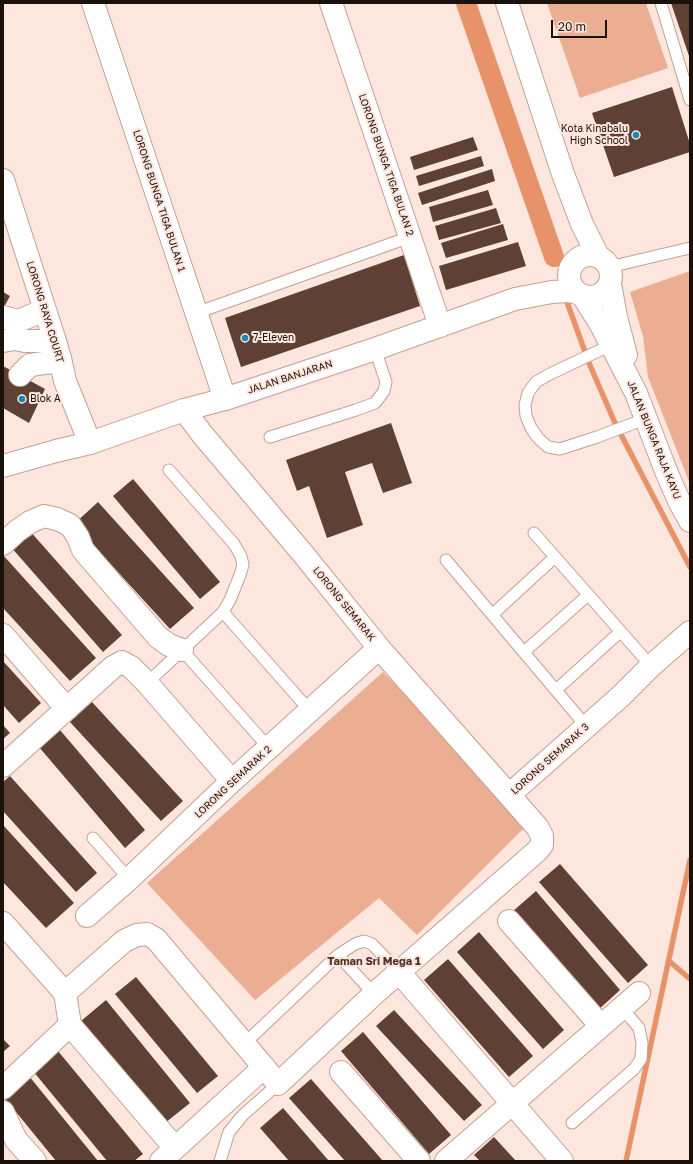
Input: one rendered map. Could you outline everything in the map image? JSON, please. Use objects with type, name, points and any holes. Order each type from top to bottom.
[{"type":"street","name":"LORONG BUNGA TIGA BULAN 1","points":[[93,3],[225,399]]},
{"type":"street","name":"LORONG BUNGA TIGA BULAN 2","points":[[331,3],[440,326]]},
{"type":"street","points":[[507,3],[563,174],[582,224],[606,269],[616,318],[636,393]]},
{"type":"street","points":[[563,174],[574,227],[573,263],[568,280],[571,287],[579,294],[589,297],[596,297],[606,290],[606,269]]},
{"type":"street","name":"LORONG RAYA COURT","points":[[3,180],[55,341],[65,381],[90,443]]},
{"type":"street","points":[[515,299],[549,282],[586,254],[606,269]]},
{"type":"street","name":"JALAN BANJARAN","points":[[3,466],[90,443],[184,410],[225,399],[375,349],[515,299],[552,292],[567,291],[579,294]]},
{"type":"street","name":"JALAN BUNGA RAJA KAYU","points":[[579,294],[592,309],[602,349],[636,393],[677,497],[690,521]]},
{"type":"street","points":[[3,317],[18,320],[45,310]]},
{"type":"street","points":[[3,341],[15,339],[25,341],[55,341]]},
{"type":"street","points":[[20,375],[30,365],[61,362]]},
{"type":"street","name":"LORONG SEMARAK","points":[[184,410],[202,434],[304,555],[379,648],[509,795]]},
{"type":"street","points":[[3,544],[17,531],[30,522],[44,516],[58,519],[70,525],[78,537],[83,550],[158,637],[169,645],[182,650]]},
{"type":"street","name":"LORONG SEMARAK 3","points":[[399,972],[542,845],[542,836],[538,828],[509,795],[690,632]]},
{"type":"street","points":[[3,635],[67,709]]},
{"type":"street","name":"LORONG SEMARAK 2","points":[[87,916],[379,648]]},
{"type":"street","points":[[3,766],[113,667],[122,662],[131,667],[147,683],[232,782]]},
{"type":"street","points":[[510,921],[601,1026]]},
{"type":"street","points":[[3,923],[65,993],[70,1025],[168,1154],[264,1067]]},
{"type":"street","points":[[65,993],[124,941],[137,935],[147,934],[156,939],[278,1084],[399,972],[562,1161]]},
{"type":"street","points":[[446,1161],[638,993]]},
{"type":"street","points":[[3,1088],[70,1025]]},
{"type":"street","points":[[341,1072],[419,1161]]},
{"type":"street","points":[[3,1112],[10,1146],[35,1161]]},
{"type":"lane","points":[[662,3],[690,100]]},
{"type":"lane","points":[[196,313],[410,237]]},
{"type":"lane","points":[[606,269],[690,248]]},
{"type":"lane","points":[[270,437],[375,403],[384,391],[386,382],[375,349]]},
{"type":"lane","points":[[602,349],[536,382],[528,393],[525,406],[526,416],[531,428],[538,438],[548,447],[560,449],[574,446],[645,418]]},
{"type":"lane","points":[[147,683],[223,612],[230,600],[243,566],[241,556],[234,544],[169,470]]},
{"type":"lane","points":[[534,533],[651,666]]},
{"type":"lane","points":[[493,614],[555,557]]},
{"type":"lane","points":[[446,560],[586,726]]},
{"type":"lane","points":[[524,652],[588,595]]},
{"type":"lane","points":[[223,612],[310,710]]},
{"type":"lane","points":[[556,690],[620,632]]},
{"type":"lane","points":[[182,650],[269,748]]},
{"type":"lane","points":[[93,838],[129,879]]},
{"type":"lane","points":[[244,1044],[338,956],[355,944],[364,941],[372,944],[399,972]]},
{"type":"lane","points":[[338,956],[374,994]]},
{"type":"lane","points":[[572,1123],[634,1070],[641,1059],[642,1043],[639,1028],[622,1008]]},
{"type":"lane","points":[[220,1161],[229,1132],[243,1115],[278,1084]]},
{"type":"shaded area","points":[[547,3],[646,3],[668,68],[580,98]]},
{"type":"shaded area","points":[[690,271],[690,484],[648,377],[643,336],[630,292]]},
{"type":"shaded area","points":[[383,672],[529,823],[417,935],[379,898],[255,1000],[147,883]]},
{"type":"building","points":[[671,3],[690,3],[690,59]]},
{"type":"building","points":[[672,87],[690,144],[690,152],[614,177],[592,113]]},
{"type":"building","points":[[473,137],[478,150],[414,170],[410,157]]},
{"type":"building","points":[[481,156],[484,166],[419,186],[416,176]]},
{"type":"building","points":[[492,169],[495,181],[422,205],[418,193]]},
{"type":"building","points":[[488,190],[493,205],[433,222],[429,207]]},
{"type":"building","points":[[496,208],[501,223],[439,240],[435,226]]},
{"type":"building","points":[[503,224],[508,240],[446,258],[441,243]]},
{"type":"building","points":[[518,242],[526,266],[446,290],[439,266]]},
{"type":"building","points":[[404,255],[420,306],[241,367],[225,318]]},
{"type":"building","points":[[3,292],[10,296],[3,309]]},
{"type":"building","name":"Blok A","points":[[3,366],[45,389],[29,423],[3,408]]},
{"type":"building","points":[[391,423],[412,483],[383,493],[372,463],[345,472],[363,525],[327,538],[309,486],[297,491],[286,460]]},
{"type":"building","points":[[133,479],[220,582],[200,599],[113,496]]},
{"type":"building","points":[[98,502],[194,608],[170,629],[74,524]]},
{"type":"building","points":[[29,530],[122,635],[103,652],[10,546]]},
{"type":"building","points":[[3,555],[96,658],[70,681],[3,608]]},
{"type":"building","points":[[3,661],[41,703],[19,723],[3,705]]},
{"type":"building","points":[[92,702],[183,801],[161,821],[70,722]]},
{"type":"building","points":[[3,725],[10,733],[3,739]]},
{"type":"building","points":[[60,730],[145,830],[125,848],[39,747]]},
{"type":"building","points":[[10,776],[97,873],[76,892],[3,811],[3,782]]},
{"type":"building","points":[[3,825],[74,903],[46,928],[3,882]]},
{"type":"building","points":[[560,864],[648,965],[628,983],[539,882]]},
{"type":"building","points":[[536,891],[620,990],[597,1011],[512,912]]},
{"type":"building","points":[[479,932],[564,1030],[543,1049],[457,952]]},
{"type":"building","points":[[448,959],[533,1056],[509,1077],[424,980]]},
{"type":"building","points":[[136,977],[218,1076],[197,1093],[115,994]]},
{"type":"building","points":[[106,1000],[190,1103],[165,1123],[81,1021]]},
{"type":"building","points":[[394,1010],[482,1105],[464,1121],[376,1026]]},
{"type":"building","points":[[363,1032],[451,1135],[429,1154],[341,1051]]},
{"type":"building","points":[[3,1039],[10,1046],[3,1052]]},
{"type":"building","points":[[58,1051],[143,1154],[134,1161],[107,1161],[33,1071]]},
{"type":"building","points":[[29,1076],[98,1161],[56,1161],[3,1096]]},
{"type":"building","points":[[311,1079],[383,1161],[345,1161],[289,1098]]},
{"type":"building","points":[[283,1108],[329,1161],[289,1161],[260,1128]]},
{"type":"building","points":[[494,1137],[516,1161],[480,1161],[474,1155]]},
{"type":"waterway","points":[[466,3],[554,257]]},
{"type":"waterway","points":[[554,257],[556,264]]},
{"type":"waterway","points":[[567,302],[589,363],[615,423],[690,567]]},
{"type":"waterway","points":[[626,1161],[690,860]]},
{"type":"waterway","points":[[669,961],[690,979]]},
{"type":"place","name":"Kota Kinabalu High School","points":[[636,135]]},
{"type":"place","name":"7-Eleven","points":[[245,338]]},
{"type":"place","name":"Blok A","points":[[22,399]]},
{"type":"district","name":"Taman Sri Mega 1","points":[[374,962]]}]
